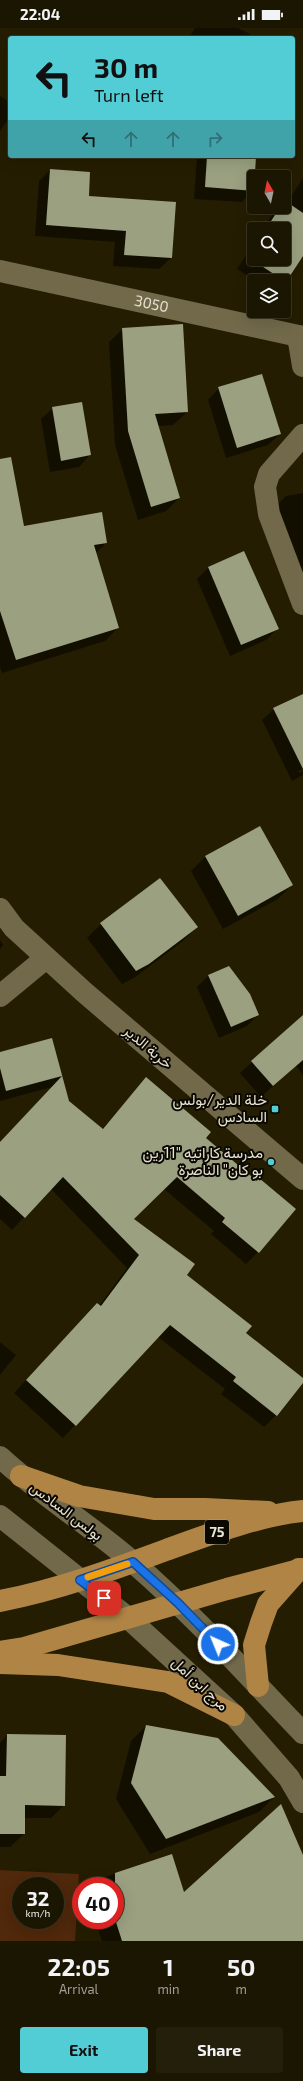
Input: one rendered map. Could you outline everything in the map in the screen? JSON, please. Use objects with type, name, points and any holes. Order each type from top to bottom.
[{"type":"highway","points":[[21,1476],[79,1496],[154,1509],[296,1512]]},
{"type":"highway","name":"75","points":[[0,1601],[80,1580],[210,1534],[296,1512]]},
{"type":"highway","points":[[0,1652],[24,1648],[127,1617],[301,1569]]},
{"type":"highway","points":[[258,1686],[254,1645],[261,1622],[268,1604],[301,1569]]},
{"type":"highway","points":[[0,1663],[58,1665],[168,1682],[234,1715]]},
{"type":"street","name":"3050","points":[[0,271],[300,337]]},
{"type":"street","points":[[300,337],[303,366]]},
{"type":"street","points":[[303,435],[269,474],[265,487],[269,514],[303,604]]},
{"type":"street","name":"خربة الدير","points":[[0,909],[14,928],[84,992],[303,1179]]},
{"type":"street","points":[[0,996],[46,958]]},
{"type":"street","name":"بولس السادس","points":[[0,1457],[21,1476],[133,1562]]},
{"type":"street","points":[[0,1516],[80,1580]]},
{"type":"street","points":[[133,1562],[178,1603],[303,1733]]},
{"type":"street","name":"مرج ابن أمل","points":[[80,1580],[127,1617],[234,1715],[289,1778],[303,1802]]},
{"type":"shaded area","points":[[0,1870],[79,1874],[79,1877],[72,1877],[72,1929],[76,1929],[75,1941],[0,1941]]},
{"type":"building","points":[[207,158],[256,158],[255,170],[247,170],[247,190],[205,187]]},
{"type":"building","points":[[50,169],[90,172],[89,196],[176,202],[172,258],[124,255],[126,231],[46,225]]},
{"type":"building","points":[[291,205],[303,213],[303,256],[291,274],[274,274],[262,266],[291,266],[291,222],[270,222],[276,214],[291,214]]},
{"type":"building","points":[[183,324],[188,412],[155,414],[180,498],[151,507],[128,431],[122,328]]},
{"type":"building","points":[[262,374],[281,434],[237,448],[218,387]]},
{"type":"building","points":[[82,402],[91,455],[61,461],[52,407]]},
{"type":"building","points":[[11,457],[24,526],[102,512],[107,543],[94,545],[119,628],[16,660],[0,611],[0,459]]},
{"type":"building","points":[[244,551],[279,629],[241,645],[208,567]]},
{"type":"building","points":[[303,694],[303,769],[273,708]]},
{"type":"building","points":[[260,826],[293,885],[238,916],[205,856]]},
{"type":"building","points":[[160,878],[198,927],[149,964],[136,971],[100,923]]},
{"type":"building","points":[[229,966],[250,994],[259,1015],[231,1027],[208,975]]},
{"type":"building","points":[[303,1015],[303,1060],[273,1086],[251,1061]]},
{"type":"building","points":[[52,1038],[69,1101],[103,1129],[146,1077],[211,1132],[206,1138],[257,1181],[259,1178],[296,1209],[259,1253],[222,1222],[225,1218],[177,1177],[134,1219],[195,1264],[187,1275],[252,1326],[246,1333],[303,1378],[303,1383],[277,1416],[233,1381],[236,1377],[170,1325],[76,1426],[26,1380],[97,1303],[101,1306],[139,1255],[63,1177],[25,1218],[0,1195],[0,1142],[62,1076],[6,1091],[0,1068],[0,1052]]},
{"type":"building","points":[[146,1725],[218,1738],[275,1797],[166,1839],[131,1783]]},
{"type":"building","points":[[7,1734],[66,1735],[65,1806],[25,1805],[25,1834],[0,1834],[0,1776],[6,1776]]},
{"type":"building","points":[[281,1804],[303,1855],[303,1941],[122,1941],[118,1929],[124,1929],[124,1877],[115,1877],[115,1873],[172,1854],[184,1892]]},
{"type":"slow traffic","points":[[88,1577],[127,1564]]},
{"type":"place","name":"خلة الدير/بولس السادس","points":[[275,1109]]},
{"type":"place","name":"مدرسة كاراتيه \"11رين بو كان\" الناصرة","points":[[271,1162]]},
{"type":"route","points":[[104,1598],[80,1580],[133,1562],[178,1603],[218,1644]]}]
